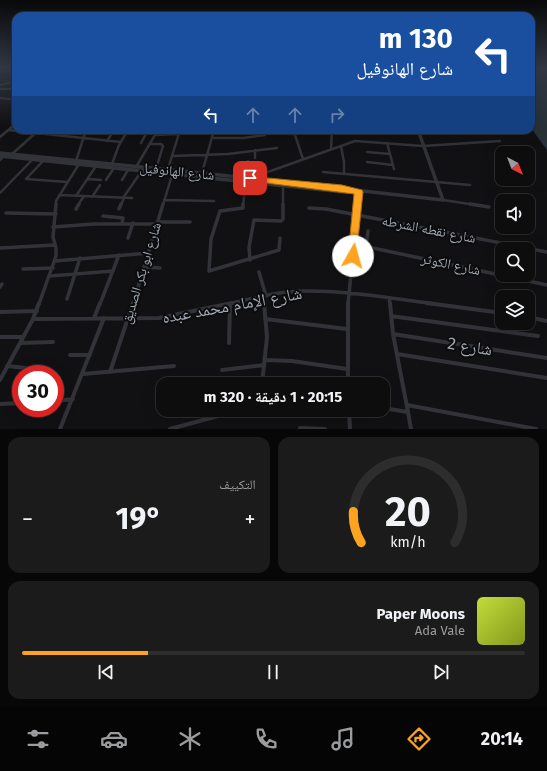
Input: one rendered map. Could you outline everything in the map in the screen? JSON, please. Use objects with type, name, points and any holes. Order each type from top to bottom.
[{"type":"street","points":[[0,98],[12,100]]},
{"type":"street","points":[[0,137],[12,126]]},
{"type":"street","points":[[8,130],[12,130]]},
{"type":"street","points":[[12,154],[35,134]]},
{"type":"street","points":[[48,134],[121,142]]},
{"type":"street","points":[[76,160],[85,134]]},
{"type":"street","points":[[107,141],[111,134]]},
{"type":"street","points":[[112,164],[126,134]]},
{"type":"street","points":[[141,143],[146,134]]},
{"type":"street","points":[[136,167],[156,134],[178,134],[168,170]]},
{"type":"street","points":[[202,173],[213,134]]},
{"type":"street","points":[[288,134],[304,134]]},
{"type":"street","points":[[331,149],[332,134]]},
{"type":"street","points":[[419,134],[443,200]]},
{"type":"street","points":[[212,138],[243,138],[265,135]]},
{"type":"street","points":[[295,135],[303,159]]},
{"type":"street","points":[[248,180],[268,171],[358,140],[423,146],[500,141]]},
{"type":"street","points":[[387,143],[394,169]]},
{"type":"street","points":[[150,144],[161,144],[163,146],[156,169]]},
{"type":"street","points":[[341,146],[344,162],[344,174]]},
{"type":"street","points":[[172,156],[206,155],[277,148]]},
{"type":"street","points":[[255,150],[255,158]]},
{"type":"street","points":[[367,152],[390,154]]},
{"type":"street","name":"شارع الهانوفيل","points":[[0,153],[136,167],[143,170],[172,175],[342,188],[359,192],[443,200],[489,207]]},
{"type":"street","name":"شارع الهانوفيل","points":[[1,158],[79,164],[128,170],[156,169],[202,173],[283,186],[347,192],[353,191]]},
{"type":"street","points":[[0,193],[32,160]]},
{"type":"street","points":[[43,161],[26,179],[67,182]]},
{"type":"street","points":[[248,161],[248,180],[243,208],[220,211],[211,239],[210,271],[279,250],[280,238]]},
{"type":"street","points":[[367,162],[393,165]]},
{"type":"street","points":[[0,379],[33,319],[53,268],[57,252],[53,228],[56,214],[56,202],[79,164]]},
{"type":"street","points":[[76,196],[96,166]]},
{"type":"street","points":[[106,180],[114,168]]},
{"type":"street","points":[[122,180],[128,170]]},
{"type":"street","points":[[119,209],[124,198],[143,170]]},
{"type":"street","points":[[323,172],[470,185]]},
{"type":"street","name":"شارع ابو بكر الصديق","points":[[110,372],[145,267],[172,175]]},
{"type":"street","points":[[88,179],[101,180]]},
{"type":"street","points":[[92,197],[100,185]]},
{"type":"street","points":[[250,260],[249,246],[254,220],[283,219],[283,186]]},
{"type":"street","points":[[348,377],[348,294],[359,192]]},
{"type":"street","points":[[59,195],[132,198]]},
{"type":"street","points":[[76,209],[84,196]]},
{"type":"street","points":[[164,200],[214,201]]},
{"type":"street","name":"شارع نقطه الشرطه","points":[[309,208],[326,209],[547,252]]},
{"type":"street","points":[[6,213],[56,214]]},
{"type":"street","points":[[103,216],[123,218],[122,223]]},
{"type":"street","points":[[53,228],[122,223],[190,222]]},
{"type":"street","points":[[128,238],[133,224]]},
{"type":"street","points":[[366,246],[368,231]]},
{"type":"street","name":"شارع الكوثر","points":[[354,244],[547,284]]},
{"type":"street","points":[[0,248],[55,245]]},
{"type":"street","points":[[55,261],[149,253]]},
{"type":"street","points":[[94,318],[119,255]]},
{"type":"street","points":[[67,299],[80,258]]},
{"type":"street","points":[[145,267],[160,268]]},
{"type":"street","points":[[23,269],[53,268]]},
{"type":"street","points":[[50,276],[113,271]]},
{"type":"street","points":[[259,272],[265,296],[266,337],[263,377]]},
{"type":"street","name":"شارع الإمام محمد عبده","points":[[33,319],[128,319],[166,317],[265,296],[305,291],[389,298],[495,312]]},
{"type":"street","points":[[389,298],[393,334],[411,429]]},
{"type":"street","points":[[229,343],[230,304]]},
{"type":"street","points":[[0,312],[37,310]]},
{"type":"street","points":[[391,316],[538,336]]},
{"type":"street","points":[[60,429],[104,318]]},
{"type":"street","points":[[535,318],[547,321]]},
{"type":"street","points":[[265,319],[347,329]]},
{"type":"street","name":"شارع 2","points":[[393,334],[547,358]]},
{"type":"street","points":[[0,337],[23,337]]},
{"type":"street","points":[[20,343],[52,342]]},
{"type":"street","points":[[397,354],[547,378]]},
{"type":"street","points":[[70,355],[90,355]]},
{"type":"street","points":[[222,370],[264,362],[292,361],[347,369]]},
{"type":"street","points":[[7,366],[12,366]]},
{"type":"street","points":[[83,374],[174,366]]},
{"type":"street","points":[[64,400],[73,399]]},
{"type":"street","points":[[0,404],[12,404]]},
{"type":"street","points":[[406,405],[536,429]]},
{"type":"street","points":[[390,409],[408,412]]},
{"type":"street","points":[[170,429],[215,417]]},
{"type":"street","points":[[349,417],[350,429]]},
{"type":"street","points":[[300,428],[325,429]]},
{"type":"shaded area","points":[[535,87],[547,87],[547,150],[535,134]]},
{"type":"route","points":[[250,178],[342,188],[359,192],[353,256]]}]
